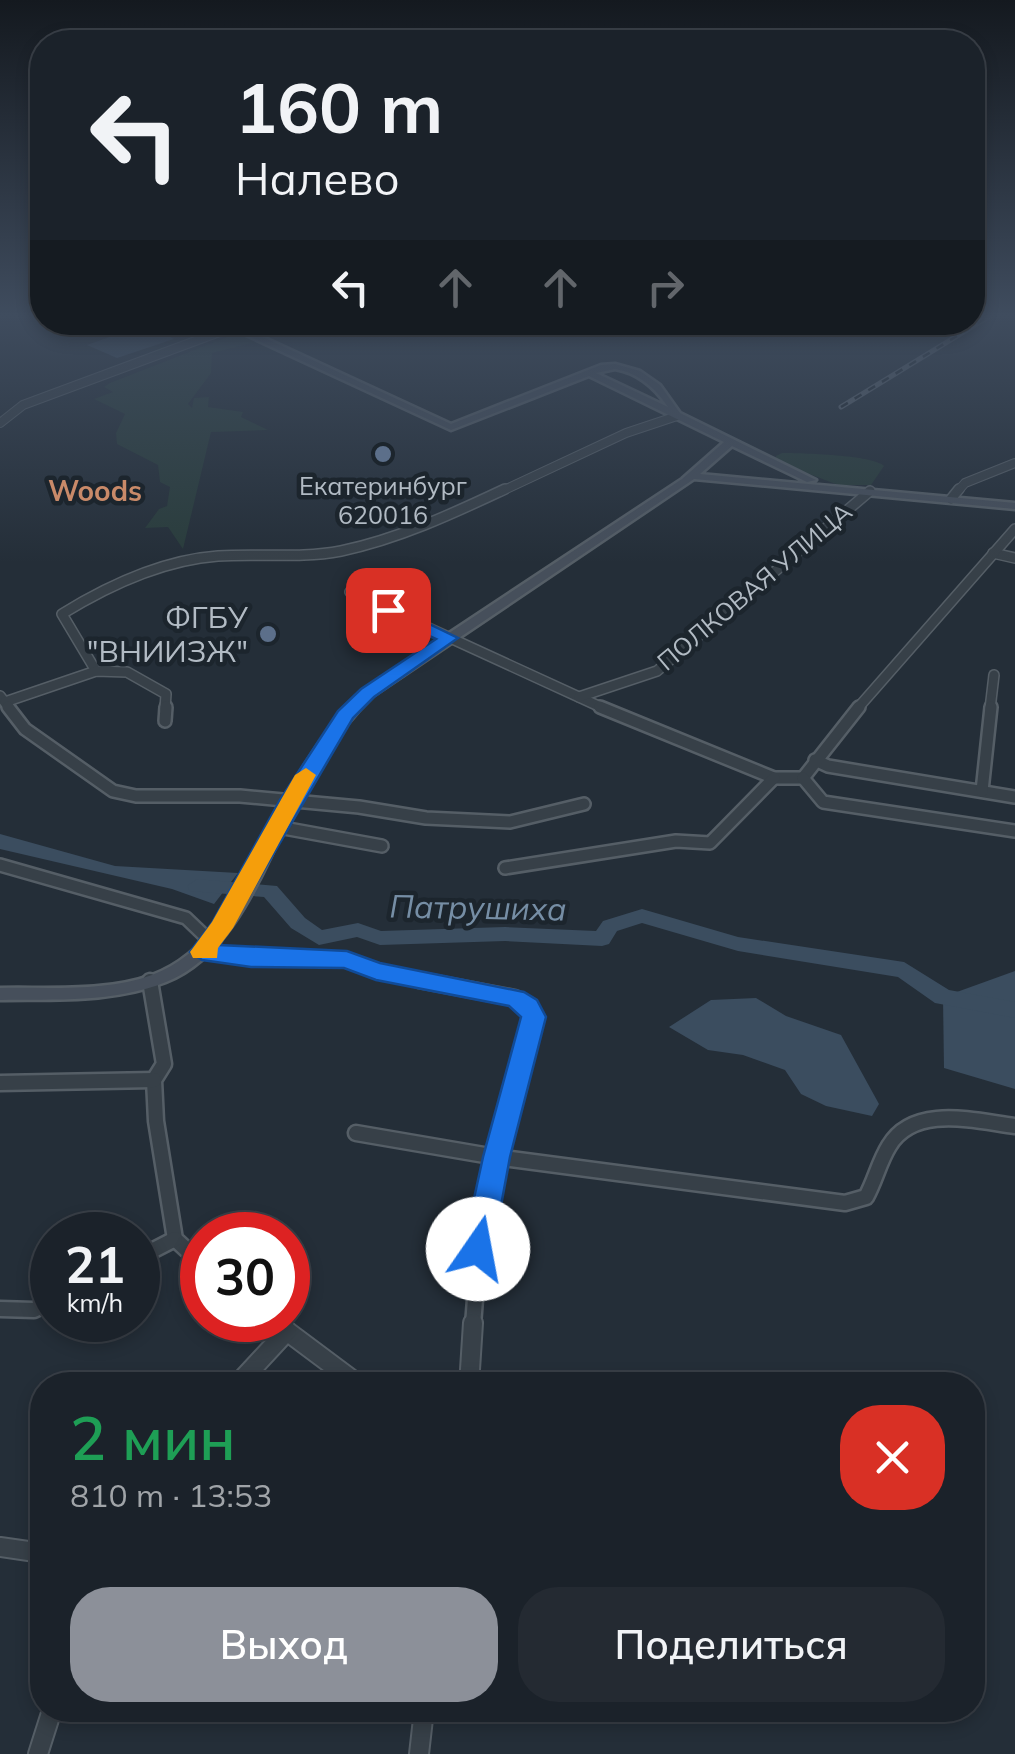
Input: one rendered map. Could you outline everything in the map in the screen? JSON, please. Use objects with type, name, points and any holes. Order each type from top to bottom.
[{"type":"street","points":[[0,424],[3,415],[41,399]]},
{"type":"street","points":[[390,399],[450,427],[523,399]]},
{"type":"street","points":[[642,399],[822,485]]},
{"type":"street","points":[[665,399],[677,416]]},
{"type":"street","points":[[96,671],[76,649],[75,634],[62,614],[78,603],[181,562],[302,556],[379,539],[450,516],[625,432],[677,416]]},
{"type":"street","points":[[0,994],[150,981],[180,969],[211,940],[345,715],[368,693],[693,476],[730,442]]},
{"type":"street","points":[[951,499],[965,482],[1015,463]]},
{"type":"street","points":[[693,476],[822,485],[1015,506]]},
{"type":"street","name":"ПОЛКОВАЯ УЛИЦА","points":[[579,698],[657,670],[870,490]]},
{"type":"street","points":[[803,778],[1015,529]]},
{"type":"street","points":[[993,553],[1015,558]]},
{"type":"street","points":[[350,592],[579,698],[774,778],[803,778]]},
{"type":"street","points":[[165,721],[166,694],[127,672],[96,671],[2,699],[25,729],[113,791],[136,796],[291,800],[426,818],[510,822],[584,804]]},
{"type":"street","points":[[982,791],[994,674]]},
{"type":"street","points":[[815,760],[828,766],[1015,798]]},
{"type":"street","points":[[505,868],[676,841],[710,842],[774,778]]},
{"type":"street","points":[[803,778],[823,802],[1015,831]]},
{"type":"street","points":[[278,827],[382,846]]},
{"type":"street","points":[[0,865],[186,918],[211,940],[251,958],[347,960],[376,972],[516,998],[528,1006],[534,1017],[496,1157],[478,1249],[470,1372]]},
{"type":"street","points":[[150,981],[164,1064],[154,1080],[156,1121],[175,1239],[180,1244]]},
{"type":"street","points":[[0,1083],[154,1080]]},
{"type":"street","points":[[356,1132],[496,1157],[844,1203],[866,1198],[892,1141],[903,1130],[927,1121],[947,1120],[1015,1126]]},
{"type":"street","points":[[160,1247],[175,1239]]},
{"type":"street","points":[[0,1309],[30,1310]]},
{"type":"street","points":[[246,1372],[268,1342]]},
{"type":"street","points":[[302,1342],[342,1372]]},
{"type":"street","points":[[0,1547],[30,1552]]},
{"type":"street","points":[[38,1754],[48,1722]]},
{"type":"street","points":[[420,1754],[423,1722]]},
{"type":"green space","points":[[94,399],[192,399],[188,404],[192,408],[194,399],[209,399],[208,407],[243,412],[241,417],[268,430],[211,432],[183,549],[168,527],[145,528],[159,509],[167,506],[170,487],[160,482],[158,465],[117,444],[116,433],[125,414]]},
{"type":"green space","points":[[782,453],[852,457],[884,466],[871,485],[838,485],[776,461]]},
{"type":"water","points":[[0,834],[115,866],[238,873],[214,904],[172,889],[0,849]]},
{"type":"water","points":[[1015,971],[1015,1089],[944,1068],[943,997]]},
{"type":"water","points":[[756,998],[786,1016],[841,1035],[879,1104],[872,1116],[826,1106],[801,1094],[785,1070],[743,1055],[708,1050],[669,1027],[711,1000]]},
{"type":"waterway","name":"Патрушиха","points":[[197,886],[270,891],[298,923],[319,938],[358,930],[380,938],[505,934],[602,939],[610,926],[642,916],[738,944],[904,970],[943,997],[1015,1010]]},
{"type":"railway","points":[[841,407],[854,399]]},
{"type":"slow traffic","points":[[208,952],[202,952],[221,928],[306,775]]},
{"type":"place","name":"Екатеринбург 620016","points":[[383,454]]},
{"type":"place","name":"ФГБУ \"ВНИИЗЖ\"","points":[[268,634]]},
{"type":"district","name":"Woods","points":[[95,490]]},
{"type":"route","points":[[388,610],[449,638],[368,693],[333,730],[221,928],[202,952],[303,961],[347,960],[376,972],[516,998],[528,1006],[534,1017],[496,1157],[478,1249]]}]
